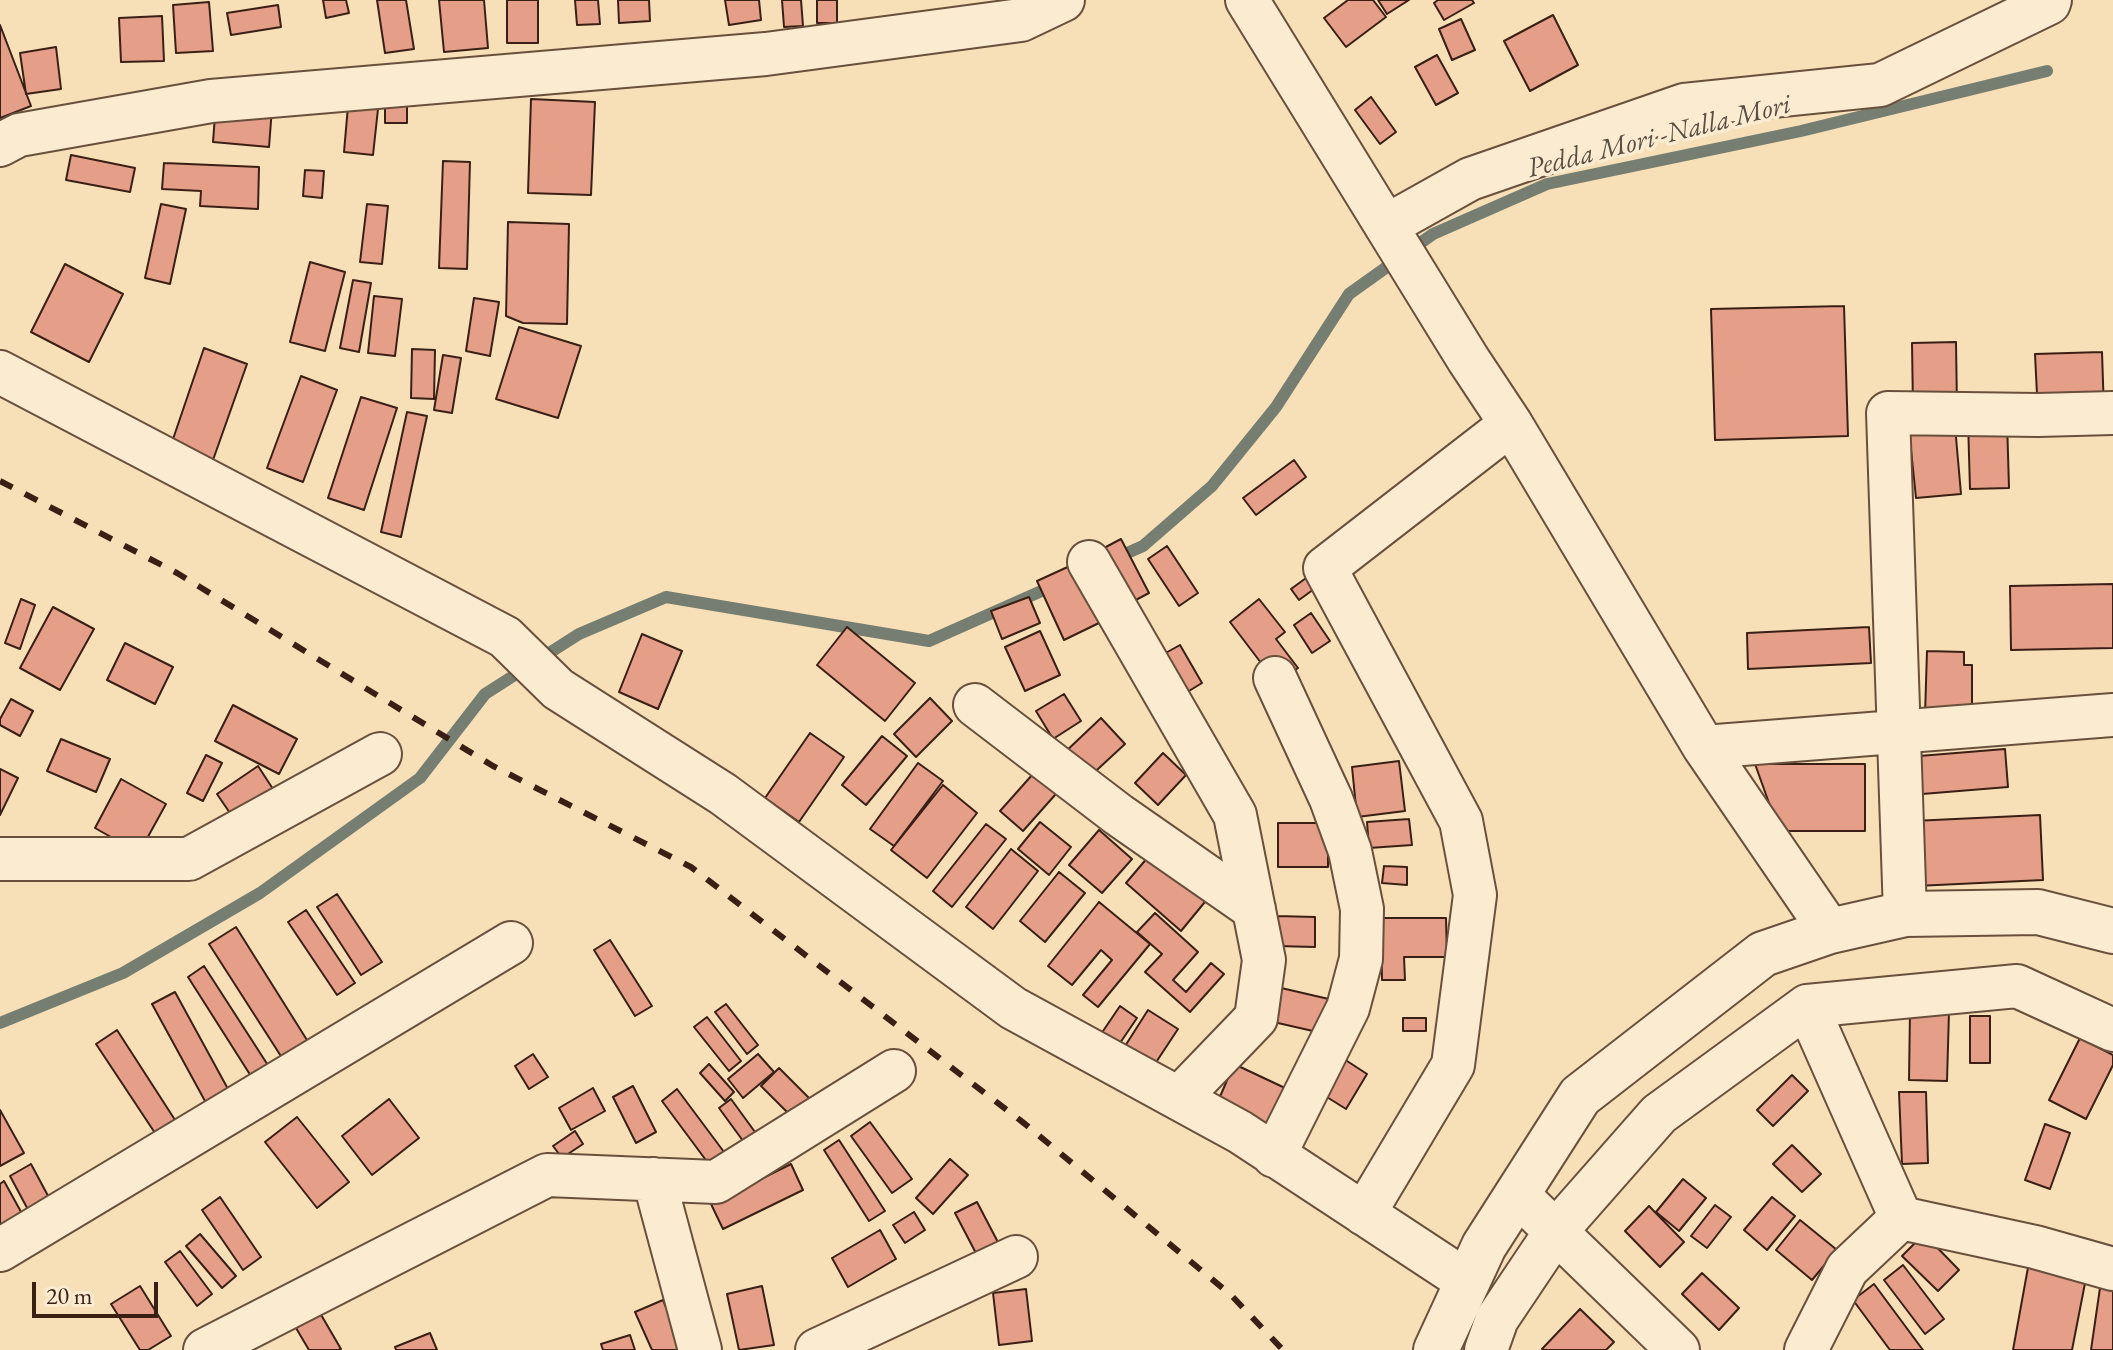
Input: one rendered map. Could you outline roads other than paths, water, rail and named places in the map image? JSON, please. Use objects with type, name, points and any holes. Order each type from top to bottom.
[{"type":"street","points":[[0,145],[19,135],[211,101],[766,54],[1021,20],[1063,0]]},
{"type":"street","points":[[1247,0],[1511,424],[1704,747],[1830,931]]},
{"type":"street","points":[[1386,226],[1470,179],[1684,105],[1880,85],[2050,0]]},
{"type":"street","points":[[0,372],[505,637],[558,689],[723,794],[1013,1008],[1240,1132],[1468,1282]]},
{"type":"street","points":[[1905,914],[1888,413],[2113,413]]},
{"type":"street","points":[[1364,1214],[1453,1065],[1475,895],[1461,821],[1325,568],[1511,424]]},
{"type":"street","points":[[1089,562],[1235,815],[1264,960],[1256,1018],[1179,1098]]},
{"type":"street","points":[[1274,1156],[1348,1008],[1361,959],[1362,909],[1350,851],[1331,799],[1275,678]]},
{"type":"street","points":[[975,705],[1119,815],[1254,909]]},
{"type":"street","points":[[1704,747],[2113,715]]},
{"type":"street","points":[[0,859],[189,859],[380,754]]},
{"type":"street","points":[[1436,1350],[1484,1246],[1580,1096],[1763,954],[1830,931],[1905,914],[2038,912],[2113,931]]},
{"type":"street","points":[[0,1250],[511,943]]},
{"type":"street","points":[[1486,1350],[1497,1319],[1556,1231],[1659,1114],[1807,1006],[2017,986],[2113,1030]]},
{"type":"street","points":[[1807,1006],[1901,1218]]},
{"type":"street","points":[[205,1350],[547,1175],[716,1182],[894,1071]]},
{"type":"street","points":[[654,1179],[700,1350]]},
{"type":"street","points":[[1517,1194],[1678,1350]]},
{"type":"street","points":[[1901,1218],[2035,1247],[2113,1269]]},
{"type":"street","points":[[1806,1350],[1847,1269],[1901,1218]]},
{"type":"street","points":[[817,1350],[870,1340],[1016,1257]]},
{"type":"waterway","name":"Pedda Mori -Nalla Mori","points":[[1116,558],[1143,546],[1212,486],[1276,407],[1349,294],[1433,234],[1547,184],[1801,131],[2047,71]]},
{"type":"waterway","name":"Pedda Mori -Nalla Mori","points":[[0,1023],[123,973],[260,893],[420,778],[485,694],[579,634],[666,597],[929,641],[1055,585]]},
{"type":"railway","points":[[0,481],[177,573],[493,766],[691,867],[1025,1124],[1231,1295],[1283,1350]]}]
